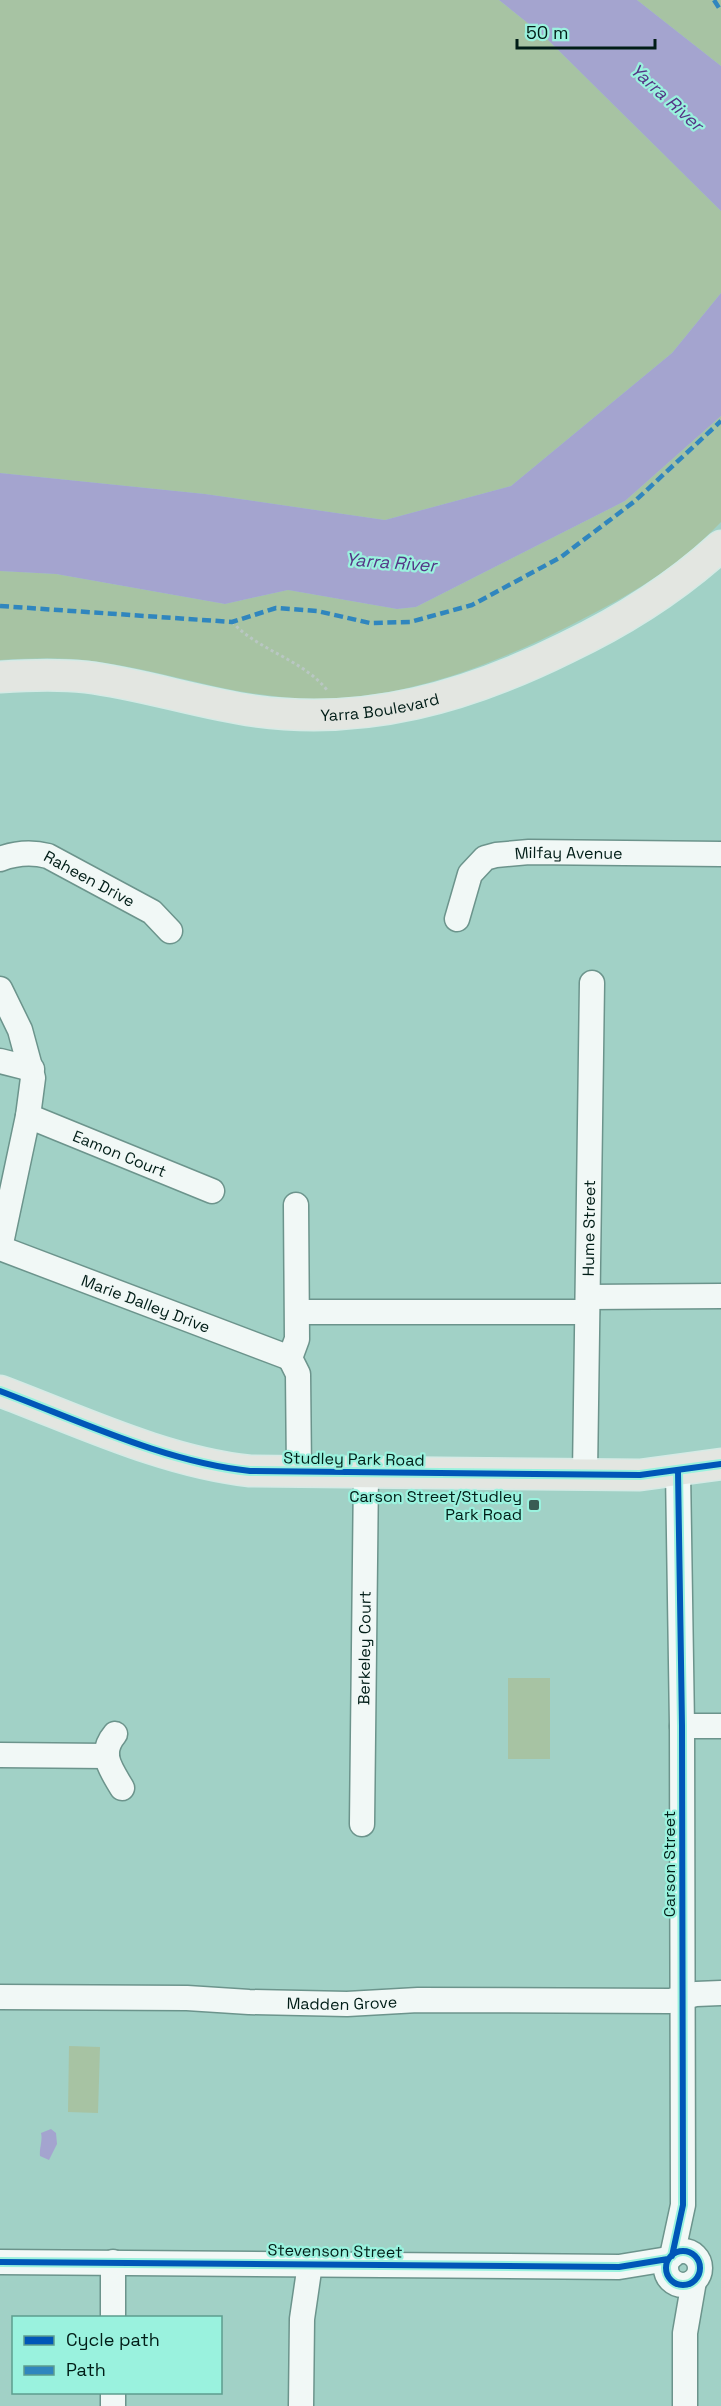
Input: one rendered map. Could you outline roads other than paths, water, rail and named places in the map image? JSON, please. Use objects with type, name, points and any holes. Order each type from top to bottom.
[{"type":"main road","name":"Yarra Boulevard","points":[[0,677],[45,675],[87,677],[227,707],[286,714],[346,714],[404,707],[471,690],[510,675],[590,636],[658,597],[721,546]]},
{"type":"main road","name":"Studley Park Road","points":[[0,1391],[166,1454],[241,1470],[648,1474],[721,1464]]},
{"type":"street","name":"Milfay Avenue","points":[[457,920],[470,874],[485,858],[496,855],[529,852],[721,854]]},
{"type":"street","name":"Raheen Drive","points":[[0,859],[18,854],[48,856],[152,912],[170,931]]},
{"type":"street","name":"Hume Street","points":[[585,1474],[592,983]]},
{"type":"street","points":[[0,989],[20,1030],[32,1070],[33,1090],[0,1248]]},
{"type":"street","points":[[0,1061],[32,1070]]},
{"type":"street","name":"Eamon Court","points":[[28,1116],[212,1191]]},
{"type":"street","points":[[296,1205],[297,1339],[290,1358],[298,1374],[299,1472]]},
{"type":"street","name":"Marie Dalley Drive","points":[[0,1248],[290,1358]]},
{"type":"street","points":[[298,1312],[587,1304],[721,1296]]},
{"type":"street","name":"Carson Street","points":[[678,1471],[682,1726],[683,2205],[691,2268],[685,2332],[685,2406]]},
{"type":"street","name":"Berkeley Court","points":[[362,1824],[366,1473]]},
{"type":"street","points":[[682,1726],[721,1726]]},
{"type":"street","points":[[116,1734],[106,1747],[109,1768],[122,1788]]},
{"type":"street","points":[[0,1755],[107,1756]]},
{"type":"street","name":"Madden Grove","points":[[0,1997],[187,1998],[266,2003],[347,2004],[401,2000],[670,2001],[696,1994],[721,1994]]},
{"type":"street","name":"Stevenson Street","points":[[0,2262],[691,2268]]},
{"type":"street","points":[[113,2262],[113,2316]]},
{"type":"street","points":[[301,2406],[302,2319],[310,2264]]},
{"type":"water","name":"Yarra River","points":[[499,0],[637,0],[721,66],[721,211],[544,36]]},
{"type":"water","name":"Yarra River","points":[[721,293],[721,416],[625,501],[416,607],[397,609],[288,590],[225,604],[56,574],[0,571],[0,473],[205,494],[385,520],[511,486],[672,353]]},
{"type":"water","points":[[51,2129],[56,2133],[57,2144],[49,2160],[40,2156],[41,2133]]},
{"type":"place","name":"Carson Street/Studley Park Road","points":[[534,1505]]}]
